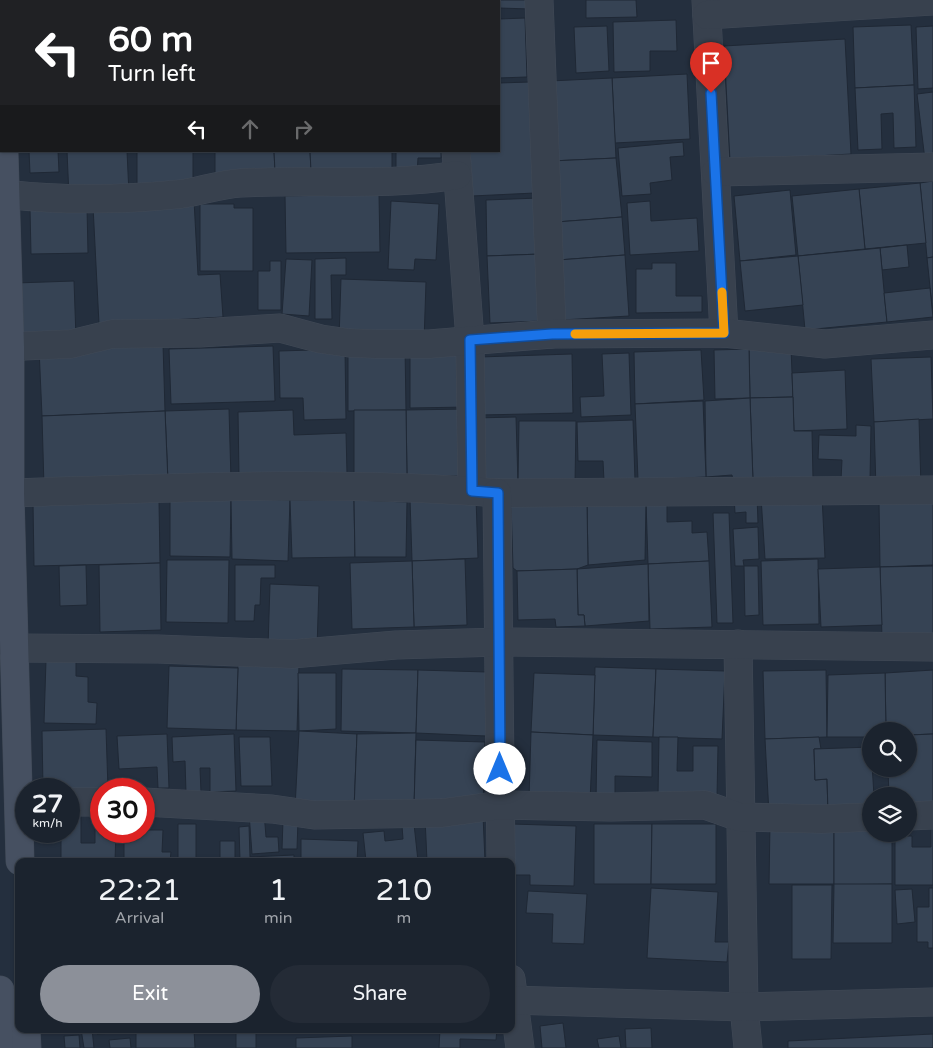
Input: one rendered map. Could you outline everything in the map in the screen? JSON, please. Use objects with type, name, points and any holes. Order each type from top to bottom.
[{"type":"main road","points":[[4,152],[5,347],[13,648],[21,778]]},
{"type":"main road","points":[[20,858],[21,843]]},
{"type":"main road","points":[[0,990],[12,1041]]},
{"type":"street","points":[[539,0],[552,334]]},
{"type":"street","points":[[724,333],[707,7],[933,1]]},
{"type":"street","points":[[4,194],[50,199],[100,200],[182,194],[238,183],[423,181],[456,163],[470,340],[500,642],[501,858]]},
{"type":"street","points":[[716,172],[933,167]]},
{"type":"street","points":[[5,347],[71,344],[112,334],[200,333],[280,328],[349,343],[429,344],[552,334],[724,333],[826,344],[933,335]]},
{"type":"street","points":[[10,493],[211,486],[439,488],[485,492],[933,490]]},
{"type":"street","points":[[13,648],[158,649],[292,654],[396,645],[500,642],[933,646]]},
{"type":"street","points":[[738,644],[739,817],[744,1007],[748,1048]]},
{"type":"street","points":[[155,803],[272,808],[314,815],[442,814],[501,805],[611,807],[705,805],[739,817],[822,819],[862,817]]},
{"type":"street","points":[[917,816],[933,815]]},
{"type":"street","points":[[515,993],[744,1007],[933,1002]]},
{"type":"street","points":[[515,1014],[520,1048]]},
{"type":"building","points":[[500,0],[530,0],[530,9],[500,8]]},
{"type":"building","points":[[586,0],[636,0],[637,17],[586,18]]},
{"type":"building","points":[[525,18],[527,77],[500,78],[500,19]]},
{"type":"building","points":[[676,20],[677,51],[650,51],[650,71],[614,72],[613,22]]},
{"type":"building","points":[[911,25],[914,85],[855,88],[853,27]]},
{"type":"building","points":[[607,26],[609,71],[576,73],[574,27]]},
{"type":"building","points":[[933,26],[933,88],[918,89],[916,27]]},
{"type":"building","points":[[845,39],[851,154],[730,161],[724,46]]},
{"type":"building","points":[[687,74],[690,139],[615,143],[612,78]]},
{"type":"building","points":[[612,78],[616,158],[551,161],[550,81]]},
{"type":"building","points":[[530,82],[535,193],[472,196],[470,152],[500,152],[500,83]]},
{"type":"building","points":[[914,85],[916,147],[894,148],[893,113],[881,114],[882,149],[858,150],[855,88]]},
{"type":"building","points":[[933,92],[933,159],[925,160],[917,94]]},
{"type":"building","points":[[683,142],[684,156],[670,157],[672,180],[650,183],[651,194],[622,196],[618,148]]},
{"type":"building","points":[[29,152],[58,152],[59,172],[30,173]]},
{"type":"building","points":[[67,152],[127,152],[129,194],[69,197]]},
{"type":"building","points":[[137,152],[193,152],[193,188],[137,188]]},
{"type":"building","points":[[215,152],[274,152],[275,172],[215,174]]},
{"type":"building","points":[[274,152],[310,152],[311,171],[275,172]]},
{"type":"building","points":[[310,152],[392,152],[392,170],[311,171]]},
{"type":"building","points":[[396,152],[441,152],[441,158],[418,158],[417,175],[396,175]]},
{"type":"building","points":[[616,158],[622,217],[556,222],[551,161]]},
{"type":"building","points":[[933,181],[933,257],[927,258],[920,183]]},
{"type":"building","points":[[920,183],[926,243],[865,249],[859,189]]},
{"type":"building","points":[[859,189],[865,249],[798,256],[792,196]]},
{"type":"building","points":[[790,190],[796,255],[740,261],[734,196]]},
{"type":"building","points":[[379,194],[380,252],[286,253],[285,196]]},
{"type":"building","points":[[539,198],[541,254],[487,256],[486,200]]},
{"type":"building","points":[[194,200],[198,275],[220,274],[223,317],[99,324],[93,206]]},
{"type":"building","points":[[391,201],[439,204],[436,260],[415,259],[414,270],[388,269]]},
{"type":"building","points":[[650,201],[651,221],[697,218],[699,251],[630,255],[627,203]]},
{"type":"building","points":[[200,204],[234,204],[234,208],[253,208],[253,271],[200,271]]},
{"type":"building","points":[[87,207],[88,253],[31,254],[30,209]]},
{"type":"building","points":[[622,217],[625,255],[558,260],[556,222]]},
{"type":"building","points":[[907,245],[909,267],[882,270],[880,248]]},
{"type":"building","points":[[880,248],[887,322],[805,330],[798,256]]},
{"type":"building","points":[[541,254],[543,321],[490,323],[487,256]]},
{"type":"building","points":[[625,255],[629,316],[562,320],[558,260]]},
{"type":"building","points":[[798,256],[803,305],[745,311],[740,261]]},
{"type":"building","points":[[933,257],[933,316],[927,258]]},
{"type":"building","points":[[346,258],[346,275],[331,275],[332,319],[315,319],[315,259]]},
{"type":"building","points":[[286,259],[312,260],[309,316],[282,314]]},
{"type":"building","points":[[270,261],[281,261],[281,310],[258,310],[258,271],[270,271]]},
{"type":"building","points":[[652,263],[676,263],[676,296],[702,296],[702,312],[636,313],[636,269],[652,269]]},
{"type":"building","points":[[341,279],[426,282],[424,342],[339,339]]},
{"type":"building","points":[[74,281],[76,338],[17,340],[16,283]]},
{"type":"building","points":[[930,288],[933,317],[887,322],[884,293]]},
{"type":"building","points":[[163,344],[165,411],[42,416],[39,348]]},
{"type":"building","points":[[273,346],[275,401],[171,404],[169,349]]},
{"type":"building","points":[[405,347],[406,410],[348,411],[348,348]]},
{"type":"building","points":[[467,347],[467,407],[410,408],[410,348]]},
{"type":"building","points":[[791,348],[793,397],[750,398],[749,349]]},
{"type":"building","points":[[345,349],[346,419],[304,420],[303,398],[280,398],[279,351]]},
{"type":"building","points":[[749,349],[750,398],[715,399],[714,350]]},
{"type":"building","points":[[701,350],[704,400],[635,404],[634,352]]},
{"type":"building","points":[[629,353],[631,415],[581,417],[580,397],[604,396],[602,354]]},
{"type":"building","points":[[572,354],[573,413],[481,415],[479,357]]},
{"type":"building","points":[[931,357],[933,419],[874,422],[871,359]]},
{"type":"building","points":[[845,370],[847,429],[794,431],[792,373]]},
{"type":"building","points":[[793,397],[794,431],[812,431],[813,478],[753,481],[750,398]]},
{"type":"building","points":[[750,398],[753,481],[733,481],[732,475],[706,477],[705,401]]},
{"type":"building","points":[[703,401],[706,477],[638,480],[635,404]]},
{"type":"building","points":[[229,409],[231,480],[168,482],[165,411]]},
{"type":"building","points":[[466,409],[466,476],[407,476],[406,410]]},
{"type":"building","points":[[293,410],[294,435],[346,433],[347,473],[239,476],[238,412]]},
{"type":"building","points":[[354,410],[406,410],[407,476],[354,481]]},
{"type":"building","points":[[165,411],[168,482],[44,487],[42,416]]},
{"type":"building","points":[[516,417],[518,484],[476,485],[474,418]]},
{"type":"building","points":[[919,419],[921,487],[876,489],[874,422]]},
{"type":"building","points":[[633,420],[635,480],[604,481],[603,461],[578,461],[577,422]]},
{"type":"building","points":[[519,421],[576,421],[575,484],[518,484]]},
{"type":"building","points":[[856,425],[871,426],[870,480],[841,480],[842,460],[818,459],[819,435],[856,436]]},
{"type":"building","points":[[822,495],[825,558],[765,559],[761,497]]},
{"type":"building","points":[[757,496],[758,523],[746,523],[746,512],[735,513],[734,497]]},
{"type":"building","points":[[476,497],[478,558],[412,561],[410,499]]},
{"type":"building","points":[[170,498],[231,499],[230,557],[170,556]]},
{"type":"building","points":[[231,499],[290,500],[288,561],[232,559]]},
{"type":"building","points":[[159,500],[160,563],[34,566],[33,503]]},
{"type":"building","points":[[290,500],[354,500],[355,557],[292,558]]},
{"type":"building","points":[[354,500],[407,502],[406,557],[355,557]]},
{"type":"building","points":[[933,500],[933,565],[880,567],[879,502]]},
{"type":"building","points":[[667,501],[667,522],[692,521],[692,533],[707,532],[709,561],[648,564],[646,502]]},
{"type":"building","points":[[587,502],[646,502],[645,560],[588,565]]},
{"type":"building","points":[[587,502],[588,565],[577,569],[517,571],[513,568],[511,504]]},
{"type":"building","points":[[713,513],[729,513],[733,623],[717,623]]},
{"type":"building","points":[[758,527],[759,559],[743,560],[744,566],[735,566],[733,529]]},
{"type":"building","points":[[465,559],[467,625],[414,627],[412,561]]},
{"type":"building","points":[[818,559],[819,624],[763,625],[761,561]]},
{"type":"building","points":[[167,560],[229,560],[228,623],[166,622]]},
{"type":"building","points":[[412,561],[414,627],[352,629],[350,563]]},
{"type":"building","points":[[709,561],[712,627],[650,629],[648,564]]},
{"type":"building","points":[[160,563],[161,630],[100,632],[99,565]]},
{"type":"building","points":[[648,564],[649,621],[585,626],[584,615],[578,615],[577,569]]},
{"type":"building","points":[[86,565],[87,605],[60,606],[59,566]]},
{"type":"building","points":[[235,565],[275,565],[275,578],[261,578],[260,605],[255,605],[254,621],[235,621]]},
{"type":"building","points":[[744,566],[758,566],[759,615],[745,616]]},
{"type":"building","points":[[933,566],[933,637],[882,639],[880,567]]},
{"type":"building","points":[[880,567],[882,625],[821,627],[818,569]]},
{"type":"building","points":[[577,569],[578,615],[584,615],[585,626],[556,627],[555,619],[518,620],[517,571]]},
{"type":"building","points":[[270,584],[319,586],[317,648],[268,647]]},
{"type":"building","points":[[46,660],[76,661],[76,676],[88,677],[88,702],[97,703],[96,724],[44,723]]},
{"type":"building","points":[[238,664],[299,665],[297,731],[236,730]]},
{"type":"building","points":[[169,666],[238,668],[236,730],[167,728]]},
{"type":"building","points":[[595,667],[656,669],[653,737],[593,735]]},
{"type":"building","points":[[342,669],[418,670],[416,733],[341,731]]},
{"type":"building","points":[[656,669],[725,671],[722,739],[653,737]]},
{"type":"building","points":[[418,670],[487,672],[486,736],[416,733]]},
{"type":"building","points":[[826,670],[827,737],[765,739],[763,671]]},
{"type":"building","points":[[933,670],[933,734],[917,735],[917,722],[886,722],[885,673]]},
{"type":"building","points":[[298,673],[336,673],[336,729],[299,731]]},
{"type":"building","points":[[534,673],[595,675],[593,735],[531,732]]},
{"type":"building","points":[[885,673],[886,722],[862,722],[862,737],[827,737],[828,675]]},
{"type":"building","points":[[106,729],[108,778],[90,778],[90,789],[80,789],[80,778],[43,778],[42,731]]},
{"type":"building","points":[[299,731],[357,734],[354,810],[295,808]]},
{"type":"building","points":[[531,732],[593,735],[590,801],[529,799]]},
{"type":"building","points":[[416,733],[414,811],[354,810],[357,734]]},
{"type":"building","points":[[167,734],[169,788],[158,788],[157,767],[119,769],[117,736]]},
{"type":"building","points":[[234,734],[236,791],[210,792],[210,768],[200,768],[201,792],[186,793],[185,761],[173,762],[172,737]]},
{"type":"building","points":[[933,734],[933,811],[917,812],[917,787],[889,787],[888,777],[917,777],[917,735]]},
{"type":"building","points":[[239,737],[270,737],[272,786],[241,786]]},
{"type":"building","points":[[659,737],[678,737],[677,771],[693,771],[693,746],[718,746],[717,798],[658,796]]},
{"type":"building","points":[[819,737],[821,749],[814,749],[815,780],[827,779],[828,812],[769,814],[765,739]]},
{"type":"building","points":[[416,740],[485,742],[483,806],[414,805]]},
{"type":"building","points":[[597,740],[652,742],[652,777],[615,776],[615,801],[596,801]]},
{"type":"building","points":[[862,747],[862,777],[873,777],[873,787],[862,787],[862,811],[828,812],[827,779],[815,780],[814,749]]},
{"type":"building","points":[[80,810],[81,843],[116,843],[115,858],[61,858],[61,843],[80,843]]},
{"type":"building","points":[[264,812],[266,837],[278,837],[279,852],[252,854],[249,813]]},
{"type":"building","points":[[483,815],[485,858],[427,858],[425,818]]},
{"type":"building","points":[[931,819],[933,819],[933,885],[895,885],[895,842],[912,842],[912,847],[931,847]]},
{"type":"building","points":[[283,820],[298,820],[297,849],[282,849]]},
{"type":"building","points":[[178,824],[196,824],[196,858],[178,858]]},
{"type":"building","points":[[414,824],[418,858],[366,858],[363,833],[384,831],[385,841],[403,839],[402,826]]},
{"type":"building","points":[[512,824],[576,826],[574,886],[530,885],[530,875],[515,875],[515,858],[511,858]]},
{"type":"building","points":[[594,824],[652,824],[651,884],[594,884]]},
{"type":"building","points":[[652,824],[716,824],[716,884],[651,884]]},
{"type":"building","points":[[770,824],[834,824],[834,884],[769,884]]},
{"type":"building","points":[[834,824],[862,824],[862,842],[892,842],[892,884],[832,885],[834,884]]},
{"type":"building","points":[[249,826],[250,857],[294,855],[294,858],[240,858],[239,827]]},
{"type":"building","points":[[155,830],[163,830],[162,852],[171,852],[170,858],[124,858],[124,843],[155,843]]},
{"type":"building","points":[[301,839],[358,841],[357,858],[301,858]]},
{"type":"building","points":[[220,841],[235,841],[235,858],[220,858]]},
{"type":"building","points":[[834,884],[892,884],[892,943],[833,943]]},
{"type":"building","points":[[792,885],[832,885],[831,959],[792,959]]},
{"type":"building","points":[[651,888],[718,892],[715,942],[729,942],[727,962],[647,958]]},
{"type":"building","points":[[929,888],[933,888],[933,948],[928,948],[928,942],[917,942],[917,907],[929,907]]},
{"type":"building","points":[[912,889],[915,922],[897,924],[895,890]]},
{"type":"building","points":[[528,891],[587,894],[584,944],[552,943],[553,914],[526,913]]},
{"type":"building","points":[[563,1023],[566,1048],[542,1048],[540,1026]]},
{"type":"building","points":[[651,1028],[652,1048],[626,1048],[625,1029]]},
{"type":"building","points":[[82,1033],[92,1033],[94,1048],[84,1048]]},
{"type":"building","points":[[136,1033],[194,1033],[195,1048],[136,1048]]},
{"type":"building","points":[[236,1033],[256,1033],[256,1048],[236,1048]]},
{"type":"building","points":[[440,1033],[497,1033],[496,1040],[460,1039],[460,1048],[439,1048]]},
{"type":"building","points":[[933,1034],[933,1048],[788,1048],[788,1041]]},
{"type":"building","points":[[79,1035],[80,1048],[65,1048],[64,1036]]},
{"type":"building","points":[[352,1036],[352,1048],[296,1048],[296,1038]]},
{"type":"building","points":[[619,1036],[621,1048],[599,1048],[597,1039]]},
{"type":"building","points":[[130,1038],[131,1048],[110,1048],[109,1040]]},
{"type":"slow traffic","points":[[575,334],[724,333],[722,292]]},
{"type":"route","points":[[500,769],[498,493],[472,491],[470,340],[552,334],[724,333],[711,93]]}]
